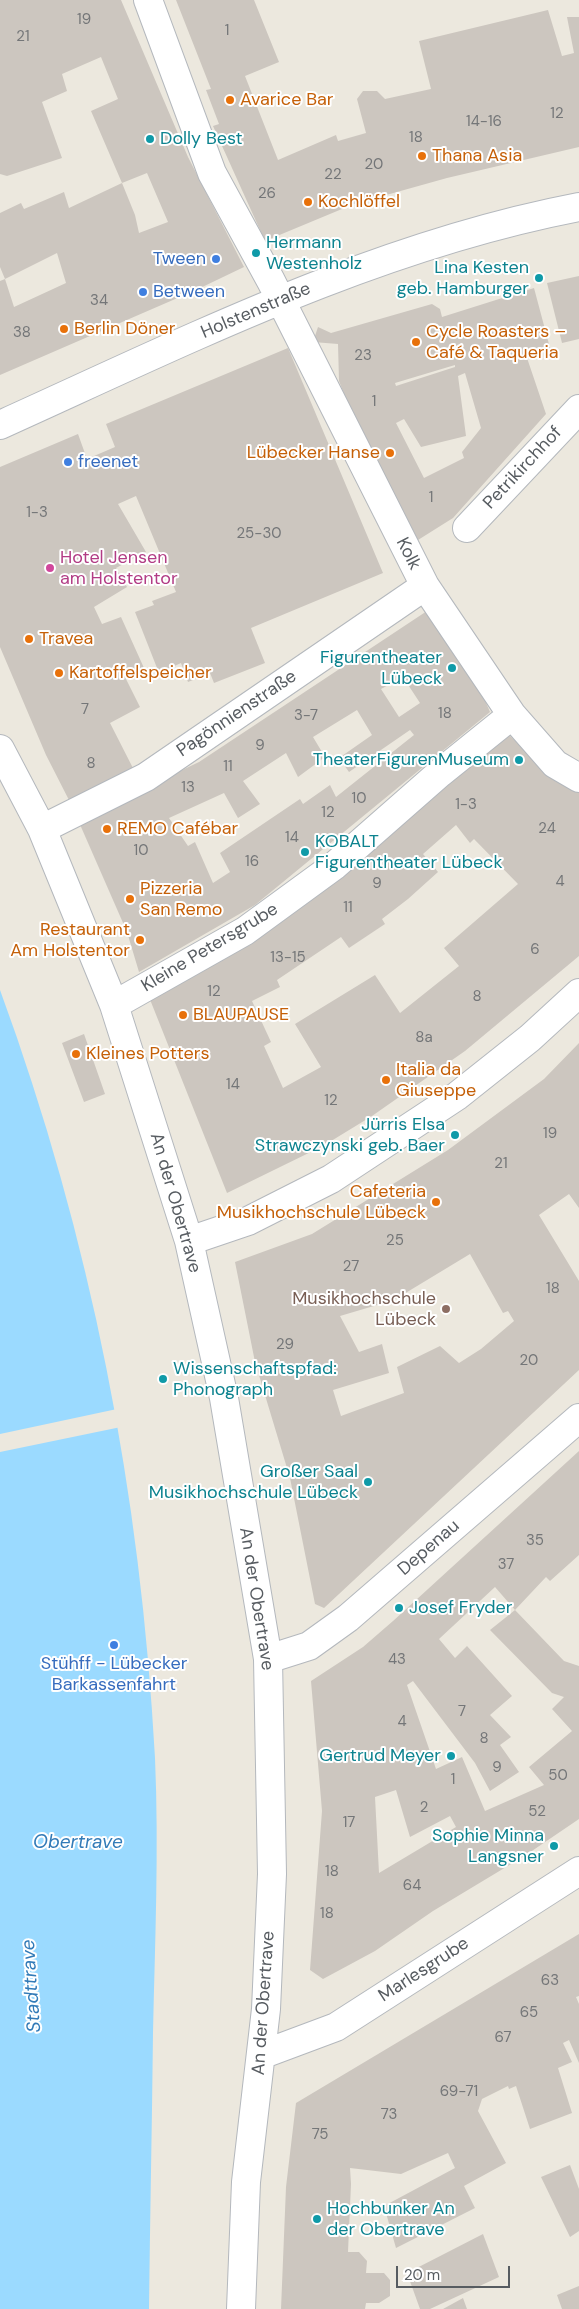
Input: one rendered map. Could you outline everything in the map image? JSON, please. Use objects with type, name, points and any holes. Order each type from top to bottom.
[{"type":"street","name":"Kolk","points":[[148,0],[212,173],[280,299],[424,586],[512,715],[555,764],[579,778]]},
{"type":"street","name":"Holstenstraße","points":[[0,424],[280,299],[425,246],[527,217],[579,207]]},
{"type":"street","name":"Petrikirchhof","points":[[467,528],[579,409]]},
{"type":"street","name":"Pagönnienstraße","points":[[42,828],[146,777],[424,586]]},
{"type":"street","name":"Kleine Petersgrube","points":[[114,1005],[245,931],[318,878],[440,773],[512,715]]},
{"type":"street","name":"An der Obertrave","points":[[0,749],[42,828],[114,1005],[189,1241],[224,1398],[268,1659],[272,1874],[266,2009],[246,2182],[241,2309]]},
{"type":"street","points":[[189,1241],[248,1221],[331,1179],[458,1096],[530,1038],[579,993]]},
{"type":"street","name":"Depenau","points":[[268,1659],[309,1646],[348,1618],[579,1418]]},
{"type":"street","name":"Marlesgrube","points":[[261,2055],[336,2027],[577,1877]]},
{"type":"water","name":"Obertrave","points":[[0,990],[32,1083],[61,1178],[85,1272],[124,1464],[138,1562],[148,1659],[155,1758],[157,1827],[149,2309],[0,2309]]},
{"type":"pier","points":[[117,1409],[121,1427],[0,1452],[0,1434]]},
{"type":"building","points":[[0,0],[121,0],[188,157],[244,267],[196,290],[0,375],[0,281],[5,279],[0,267],[0,213],[21,203],[24,209],[64,192],[69,208],[122,183],[91,111],[118,99],[101,57],[62,74],[67,91],[42,102],[62,158],[7,176],[0,174]],"holes":[[[147,173],[168,222],[139,233],[135,215],[122,183]],[[57,253],[66,283],[14,307],[5,279]]]},
{"type":"building","points":[[176,0],[254,0],[279,62],[245,76],[278,160],[336,135],[338,141],[366,133],[357,99],[363,91],[377,91],[385,99],[431,89],[419,41],[548,10],[562,56],[574,53],[567,17],[579,17],[579,147],[447,178],[354,204],[265,241],[213,126],[219,124],[206,90],[211,89]]},
{"type":"building","points":[[579,276],[579,339],[562,343],[547,283]]},
{"type":"building","points":[[534,288],[550,348],[526,355],[546,414],[453,518],[418,540],[388,495],[361,438],[339,381],[338,344],[313,342],[318,327],[331,333],[432,304],[440,309],[442,317]],"holes":[[[455,365],[455,367],[396,386],[395,383]],[[465,373],[481,428],[462,452],[464,458],[424,478],[396,423],[404,419],[421,447],[466,436],[458,376]]]},
{"type":"building","points":[[288,348],[383,573],[251,628],[265,663],[214,683],[210,673],[188,682],[181,663],[159,673],[135,612],[154,605],[152,601],[176,592],[136,496],[118,504],[146,552],[116,568],[127,587],[94,607],[102,624],[121,617],[144,668],[125,677],[140,707],[110,723],[136,774],[72,806],[46,755],[0,647],[0,467],[78,434],[87,459],[115,447],[106,424]]},
{"type":"building","points":[[430,609],[472,670],[490,712],[255,905],[139,972],[127,932],[78,820],[199,762]],"holes":[[[403,677],[420,703],[399,717],[381,689]],[[357,710],[372,735],[339,758],[349,772],[410,730],[414,735],[336,797],[330,785],[303,804],[300,799],[220,853],[230,872],[213,883],[195,842],[188,846],[169,818],[224,793],[238,818],[260,804],[243,781],[286,753],[298,777],[325,757],[313,737]]]},
{"type":"building","points":[[508,734],[544,768],[579,790],[579,956],[465,1051],[372,1116],[323,1146],[227,1193],[149,997],[400,825]],"holes":[[[456,825],[470,843],[474,839],[518,884],[444,948],[459,966],[400,1013],[375,975],[295,1024],[321,1067],[283,1088],[264,1046],[271,1042],[252,1001],[280,987],[277,980],[341,937],[349,948],[385,924],[382,919],[438,872],[423,854]]]},
{"type":"building","points":[[84,1034],[105,1094],[84,1102],[62,1043]]},
{"type":"building","points":[[579,1043],[579,1208],[569,1194],[539,1215],[579,1281],[579,1370],[324,1608],[315,1604],[290,1478],[255,1362],[235,1262],[312,1234],[448,1150],[544,1079]],"holes":[[[470,1254],[503,1313],[508,1311],[514,1321],[481,1349],[459,1363],[440,1346],[397,1367],[404,1393],[341,1416],[333,1390],[389,1373],[382,1344],[359,1352],[340,1316],[394,1300]]]},
{"type":"building","points":[[579,1451],[579,1555],[550,1581],[546,1577],[515,1610],[564,1661],[579,1666],[579,1819],[526,1855],[433,1911],[375,1951],[323,1979],[310,1970],[322,1811],[311,1681],[363,1647]],"holes":[[[495,1587],[515,1610],[490,1630],[552,1693],[564,1697],[552,1709],[572,1731],[529,1767],[544,1785],[485,1811],[462,1757],[436,1769],[407,1685],[413,1681],[475,1763],[490,1791],[519,1772],[500,1745],[511,1737],[490,1715],[512,1696],[467,1646],[455,1658],[439,1639]],[[396,1790],[410,1837],[450,1816],[456,1827],[379,1873],[375,1797]]]},
{"type":"building","points":[[579,1934],[579,1996],[576,1997],[579,2004],[579,2063],[569,2040],[563,2043],[572,2062],[558,2068],[572,2113],[530,2129],[516,2086],[509,2089],[508,2086],[482,2099],[478,2111],[506,2163],[464,2186],[475,2208],[396,2248],[384,2206],[455,2168],[448,2153],[401,2174],[350,2168],[348,2252],[359,2252],[367,2261],[366,2273],[384,2273],[390,2280],[390,2296],[379,2303],[366,2303],[365,2309],[281,2309],[286,2187],[296,2103]]},
{"type":"building","points":[[570,2165],[579,2189],[579,2231],[570,2237],[541,2177]]},
{"type":"building","points":[[483,2234],[499,2277],[430,2309],[420,2309],[407,2273]]},
{"type":"building","points":[[579,2286],[579,2309],[562,2309],[557,2295]]},
{"type":"building","points":[[463,2298],[467,2309],[443,2309]]},
{"type":"place","name":"Avarice Bar","points":[[230,100]]},
{"type":"place","name":"Dolly Best","points":[[150,139]]},
{"type":"place","name":"Thana Asia","points":[[422,156]]},
{"type":"place","name":"Kochlöffel","points":[[308,202]]},
{"type":"place","name":"Hermann Westenholz","points":[[256,253]]},
{"type":"place","name":"Tween","points":[[216,259]]},
{"type":"place","name":"Lina Kesten geb. Hamburger","points":[[539,278]]},
{"type":"place","name":"Between","points":[[143,292]]},
{"type":"place","name":"Berlin Döner","points":[[64,329]]},
{"type":"place","name":"Cycle Roasters – Café & Taqueria","points":[[416,342]]},
{"type":"place","name":"Lübecker Hanse","points":[[390,453]]},
{"type":"place","name":"freenet","points":[[68,462]]},
{"type":"place","name":"Hotel Jensen am Holstentor","points":[[50,568]]},
{"type":"place","name":"Travea","points":[[29,639]]},
{"type":"place","name":"Figurentheater Lübeck","points":[[452,668]]},
{"type":"place","name":"Kartoffelspeicher","points":[[59,673]]},
{"type":"place","name":"TheaterFigurenMuseum","points":[[519,760]]},
{"type":"place","name":"REMO Cafébar","points":[[107,829]]},
{"type":"place","name":"KOBALT Figurentheater Lübeck","points":[[305,852]]},
{"type":"place","name":"Pizzeria San Remo","points":[[130,899]]},
{"type":"place","name":"Restaurant Am Holstentor","points":[[140,940]]},
{"type":"place","name":"BLAUPAUSE","points":[[183,1015]]},
{"type":"place","name":"Kleines Potters","points":[[76,1054]]},
{"type":"place","name":"Italia da Giuseppe","points":[[386,1080]]},
{"type":"place","name":"Jürris Elsa Strawczynski geb. Baer","points":[[455,1135]]},
{"type":"place","name":"Cafeteria Musikhochschule Lübeck","points":[[436,1202]]},
{"type":"place","name":"Musikhochschule Lübeck","points":[[446,1309]]},
{"type":"place","name":"Wissenschaftspfad: Phonograph","points":[[163,1379]]},
{"type":"place","name":"Großer Saal Musikhochschule Lübeck","points":[[368,1482]]},
{"type":"place","name":"Josef Fryder","points":[[399,1608]]},
{"type":"place","name":"Stühff - Lübecker Barkassenfahrt","points":[[114,1645]]},
{"type":"place","name":"Gertrud Meyer","points":[[451,1756]]},
{"type":"place","name":"Sophie Minna Langsner","points":[[554,1846]]},
{"type":"place","name":"Hochbunker An der Obertrave","points":[[317,2219]]},
{"type":"water label","name":"Stadttrave","points":[[32,1986]]}]
